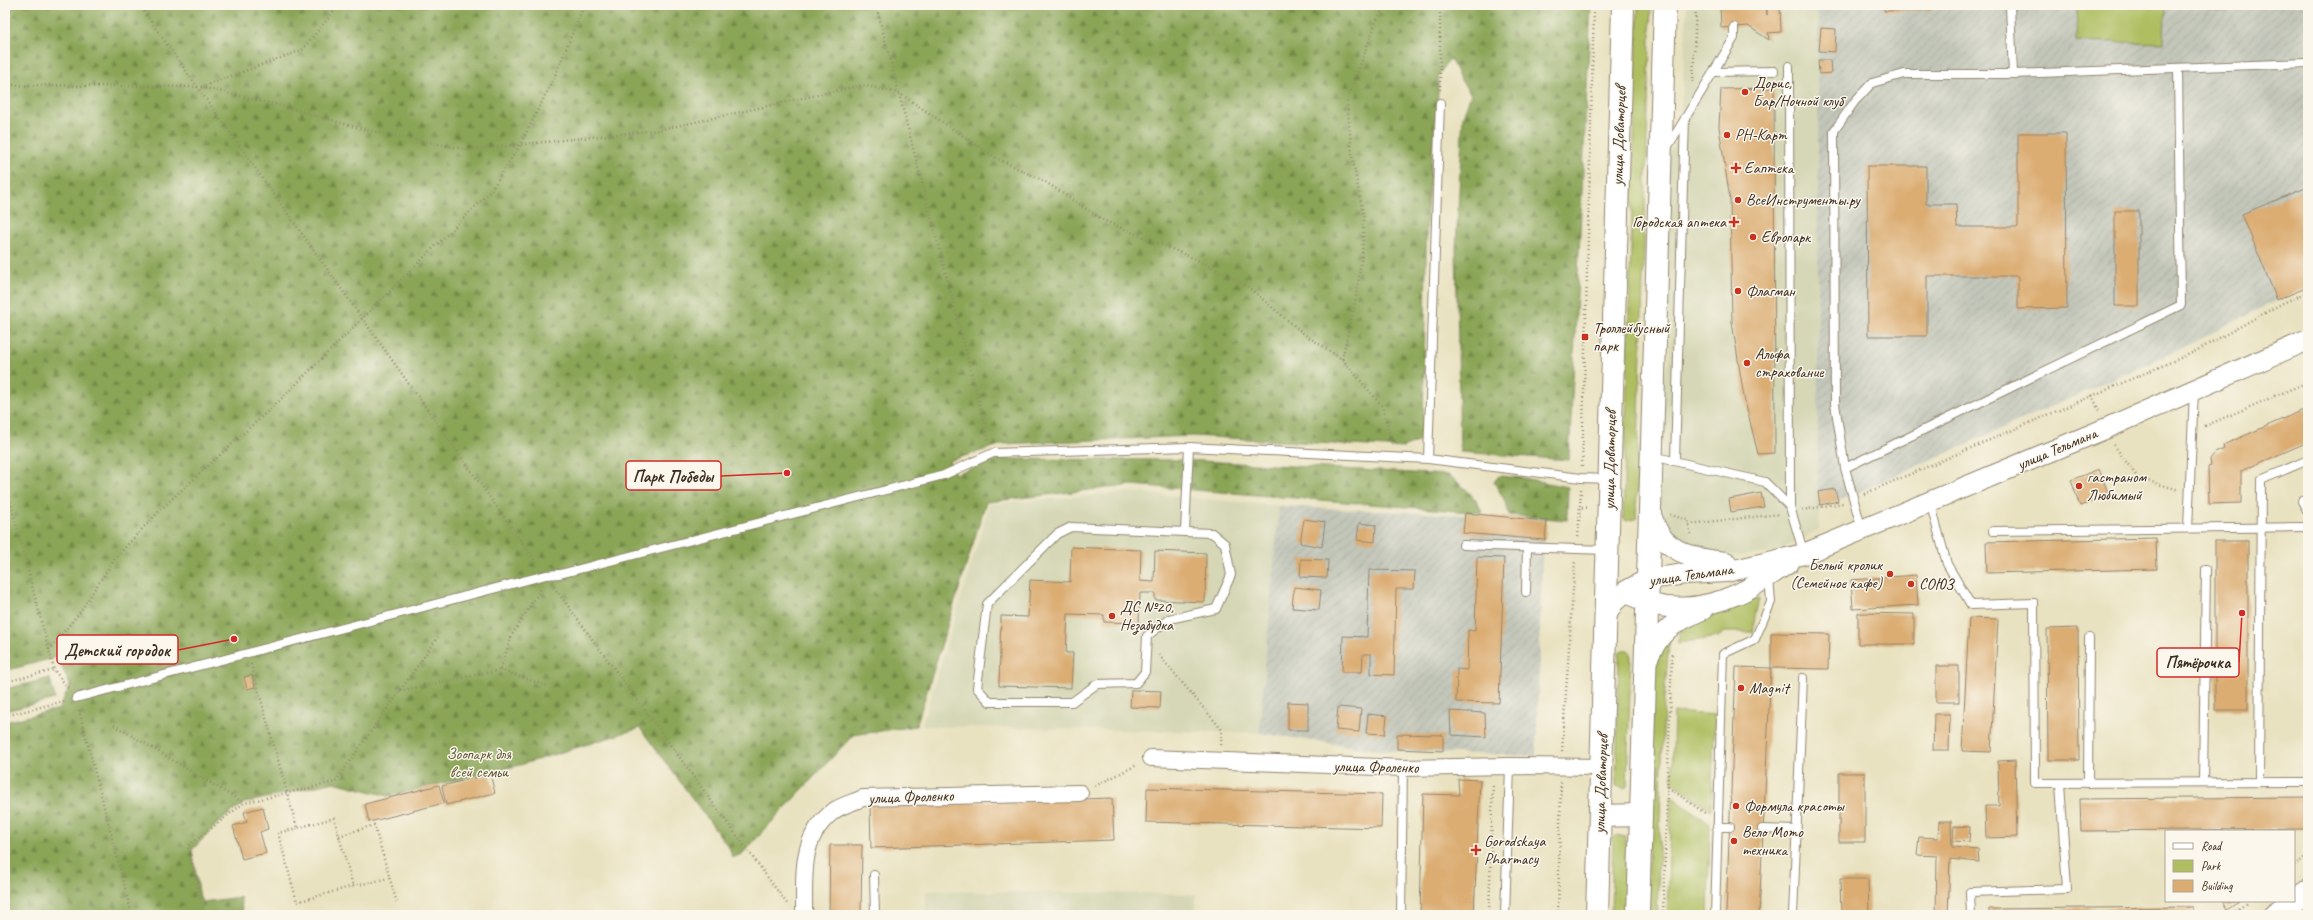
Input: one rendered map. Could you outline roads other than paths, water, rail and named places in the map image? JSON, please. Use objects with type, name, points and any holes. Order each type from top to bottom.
[{"type":"main road","name":"улица Доваторцев","points":[[1597,915],[1608,553],[1608,478],[1623,5]]},
{"type":"main road","points":[[1638,915],[1665,5]]},
{"type":"main road","points":[[1600,816],[1641,815]]},
{"type":"main road","points":[[2295,900],[2308,891]]},
{"type":"main road","points":[[2275,915],[2293,902]]},
{"type":"street","name":"улица Тельмана","points":[[1606,618],[1613,603],[1626,591],[1648,579],[1686,574],[1764,570],[2107,428],[2308,340]]},
{"type":"street","name":"улица Тельмана","points":[[1650,513],[1659,534],[1671,546],[1689,555],[1711,561],[1764,570]]},
{"type":"street","name":"улица Тельмана","points":[[1608,553],[1614,576],[1626,591],[1647,604],[1670,608],[1704,604],[1735,595]]},
{"type":"street","name":"улица Тельмана","points":[[1646,662],[1655,640],[1677,622],[1735,595],[1764,570]]},
{"type":"street","name":"улица Фроленко","points":[[1151,758],[1403,768],[1502,766],[1601,767]]},
{"type":"street","name":"улица Фроленко","points":[[797,912],[805,853],[814,833],[835,810],[863,798],[1080,793]]},
{"type":"lane","points":[[2013,5],[2010,6],[2013,74]]},
{"type":"lane","points":[[1660,158],[1734,38],[1734,27]]},
{"type":"lane","points":[[1862,530],[1852,499],[1845,468],[1835,404],[1834,132],[1855,101],[1872,83],[1904,74],[2013,74],[2308,64]]},
{"type":"lane","points":[[1789,66],[1790,510],[1804,554]]},
{"type":"lane","points":[[1845,468],[2181,305],[2178,68]]},
{"type":"lane","points":[[1713,72],[1774,71]]},
{"type":"lane","points":[[1428,459],[1440,103]]},
{"type":"lane","points":[[1675,460],[1685,118]]},
{"type":"lane","points":[[2188,528],[2194,391]]},
{"type":"lane","points":[[76,698],[248,652],[546,576],[560,574],[944,475],[992,453],[1189,447],[1428,459],[1581,478],[1608,478]]},
{"type":"lane","points":[[1185,532],[1189,447]]},
{"type":"lane","points":[[1652,456],[1675,460],[1765,482],[1790,510]]},
{"type":"lane","points":[[2259,782],[2261,480],[2308,460]]},
{"type":"lane","points":[[2302,501],[2308,512]]},
{"type":"lane","points":[[1930,502],[1947,564],[1971,605],[2034,603],[2036,783],[2308,782]]},
{"type":"lane","points":[[1071,527],[1185,532],[1212,533],[1225,544],[1231,575],[1216,609],[1170,619],[1147,636],[1145,672],[1136,683],[1097,684],[1072,702],[990,702],[977,688],[987,604],[1057,534],[1071,527]]},
{"type":"lane","points":[[1993,531],[2308,527]]},
{"type":"lane","points":[[1463,545],[1576,549],[1608,553]]},
{"type":"lane","points":[[1526,592],[1527,548]]},
{"type":"lane","points":[[2203,782],[2206,569]]},
{"type":"lane","points":[[1715,915],[1723,654],[1755,640],[1771,602],[1764,570]]},
{"type":"lane","points":[[2088,783],[2089,638]]},
{"type":"lane","points":[[1793,915],[1803,678]]},
{"type":"lane","points":[[1502,766],[1505,915]]},
{"type":"lane","points":[[1401,915],[1403,768]]},
{"type":"lane","points":[[1971,915],[1970,892],[2067,889],[2060,783]]},
{"type":"lane","points":[[1717,824],[1730,827]]},
{"type":"lane","points":[[1762,829],[1796,830]]},
{"type":"lane","points":[[874,875],[875,915]]},
{"type":"place","name":"Дорис, Бар/Ночной клуб","points":[[1745,92]]},
{"type":"place","name":"РН-Карт","points":[[1727,135]]},
{"type":"place","name":"Еаптека","points":[[1736,168]]},
{"type":"place","name":"ВсеИнструменты.ру","points":[[1738,200]]},
{"type":"place","name":"Городская аптека","points":[[1734,222]]},
{"type":"place","name":"Европарк","points":[[1753,237]]},
{"type":"place","name":"Флагман","points":[[1738,291]]},
{"type":"place","name":"Троллейбусный парк","points":[[1585,337]]},
{"type":"place","name":"Альфа страхование","points":[[1747,363]]},
{"type":"place","name":"Парк Победы","points":[[787,473]]},
{"type":"place","name":"гастраном Любимый","points":[[2079,486]]},
{"type":"place","name":"Белый кролик (Семейное кафе)","points":[[1890,574]]},
{"type":"place","name":"СОЮЗ","points":[[1911,584]]},
{"type":"place","name":"Пятёрочка","points":[[2242,613]]},
{"type":"place","name":"ДС №20, Незабудка","points":[[1112,616]]},
{"type":"place","name":"Детский городок","points":[[234,639]]},
{"type":"place","name":"Magnit","points":[[1741,688]]},
{"type":"place","name":"Формула красоты","points":[[1736,806]]},
{"type":"place","name":"Вело Мото техника","points":[[1734,841]]},
{"type":"place","name":"Gorodskaya Pharmacy","points":[[1476,850]]},
{"type":"park label","name":"Зоопарк для всей семьи","points":[[479,763]]}]
